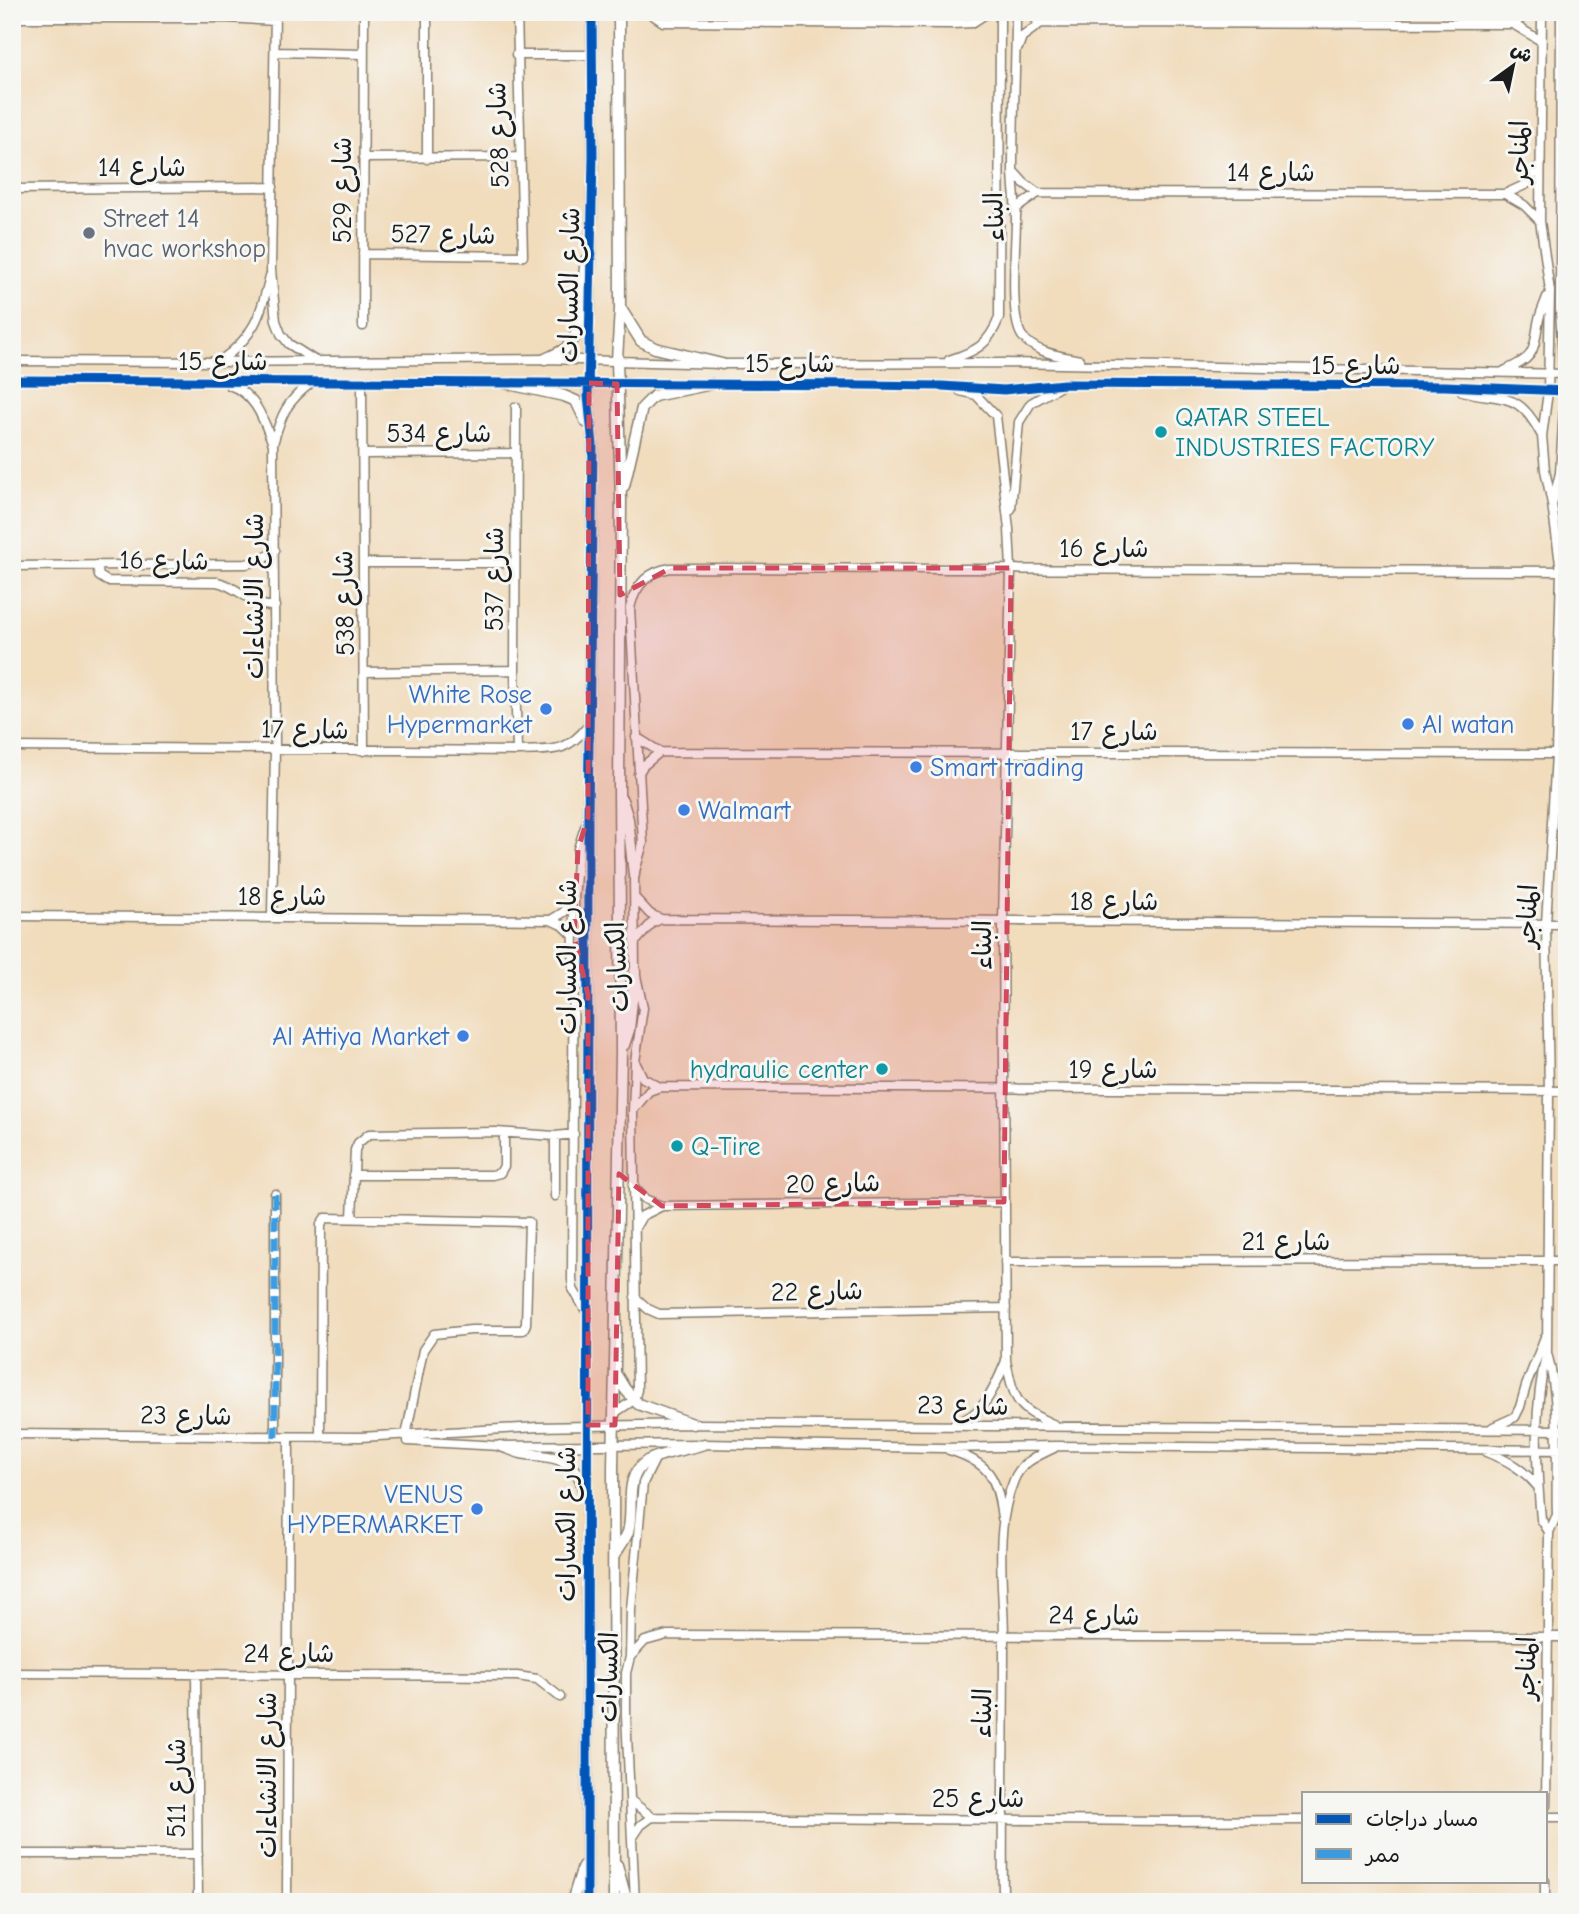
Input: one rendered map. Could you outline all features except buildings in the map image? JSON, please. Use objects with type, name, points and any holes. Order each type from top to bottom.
[{"type":"street","name":"شارع 529","points":[[363,326],[364,12]]},
{"type":"street","points":[[427,12],[427,159]]},
{"type":"street","name":"شارع 528","points":[[517,12],[523,256]]},
{"type":"street","name":"شارع الكسارات","points":[[587,1902],[588,726],[593,445],[589,383],[592,12]]},
{"type":"street","name":"شارع الكسارات","points":[[614,1902],[613,1556],[621,1052],[621,500],[617,384],[620,308],[619,12]]},
{"type":"street","points":[[648,12],[663,22],[953,24],[972,23],[989,12]]},
{"type":"street","name":"البناء","points":[[940,362],[965,355],[985,344],[999,318],[1000,12]]},
{"type":"street","name":"البناء","points":[[1016,12],[1013,170],[1016,216],[1015,304],[1021,334],[1032,346],[1052,354],[1099,365]]},
{"type":"street","points":[[1025,12],[1041,23],[1513,24],[1541,41]]},
{"type":"street","points":[[1513,24],[1531,12]]},
{"type":"street","name":"المناجر","points":[[1542,12],[1540,221],[1549,291],[1548,392],[1542,436],[1545,470],[1564,571],[1546,924],[1549,1091],[1547,1351],[1540,1380],[1536,1430],[1541,1519],[1549,1532]]},
{"type":"street","name":"المناجر","points":[[1560,472],[1566,391],[1560,309],[1564,209],[1560,170],[1564,41],[1561,12]]},
{"type":"street","points":[[12,18],[275,17],[271,270],[276,321],[281,334],[294,348],[314,360]]},
{"type":"street","points":[[1016,52],[1022,37],[1041,23]]},
{"type":"street","points":[[275,52],[363,54]]},
{"type":"street","points":[[516,55],[592,55]]},
{"type":"street","points":[[363,158],[520,158]]},
{"type":"street","points":[[1505,194],[1527,184],[1535,176],[1540,164]]},
{"type":"street","points":[[1013,170],[1024,183],[1038,192],[1017,208],[1016,216]]},
{"type":"street","points":[[1560,170],[1567,177]]},
{"type":"street","name":"شارع 14","points":[[12,189],[273,187]]},
{"type":"street","name":"شارع 14","points":[[1038,192],[1505,194]]},
{"type":"street","points":[[1505,194],[1524,205],[1540,221]]},
{"type":"street","points":[[545,359],[564,350],[579,323],[582,278],[591,235]]},
{"type":"street","name":"شارع 527","points":[[363,254],[523,256]]},
{"type":"street","points":[[218,362],[237,348],[255,326],[271,270]]},
{"type":"street","name":"المناجر","points":[[1503,372],[1523,362],[1535,347],[1538,321],[1549,291]]},
{"type":"street","points":[[620,308],[641,341],[655,348],[722,364]]},
{"type":"street","points":[[1560,309],[1567,327]]},
{"type":"street","name":"شارع 15","points":[[12,361],[545,359],[722,364],[940,362],[1566,374]]},
{"type":"street","name":"شارع 15","points":[[12,380],[942,386],[1004,390],[1064,384],[1446,386],[1566,391]]},
{"type":"street","name":"شارع الانشاءات","points":[[272,916],[275,749],[273,444],[281,416],[288,404],[311,382]]},
{"type":"street","points":[[362,382],[363,454]]},
{"type":"street","name":"شارع الانشاءات","points":[[223,383],[240,389],[249,396],[263,417],[273,444]]},
{"type":"street","points":[[504,383],[576,401],[584,414],[593,445]]},
{"type":"street","points":[[621,500],[642,408],[654,396],[712,384]]},
{"type":"street","name":"البناء","points":[[1009,529],[1019,422],[1031,403],[1064,384]]},
{"type":"street","name":"البناء","points":[[942,386],[976,395],[996,416],[1009,529],[1011,568],[1002,1089],[1006,1361],[1012,1389],[1021,1406],[1031,1415],[1058,1426]]},
{"type":"street","name":"شارع 15","points":[[1446,386],[1505,399],[1522,406],[1529,412],[1542,436]]},
{"type":"street","name":"شارع 537","points":[[516,407],[517,751]]},
{"type":"street","name":"المناجر","points":[[1552,504],[1567,451]]},
{"type":"street","name":"شارع 534","points":[[363,454],[516,453]]},
{"type":"street","name":"شارع 538","points":[[363,454],[364,751]]},
{"type":"street","name":"شارع 16","points":[[12,566],[246,564],[262,560],[275,550]]},
{"type":"street","points":[[364,563],[515,563]]},
{"type":"street","name":"شارع 16","points":[[97,565],[99,576],[107,581],[217,582],[233,587],[263,606],[275,606]]},
{"type":"street","name":"شارع 16","points":[[644,579],[661,569],[671,568],[1564,571]]},
{"type":"street","name":"الكسارات","points":[[634,1400],[637,1390],[633,1111],[635,1062],[643,1008],[635,971],[634,875],[643,843],[630,608],[632,597],[644,579]]},
{"type":"street","points":[[365,672],[515,670]]},
{"type":"street","name":"شارع 17","points":[[12,747],[517,751],[559,749],[574,742],[588,726]]},
{"type":"street","points":[[636,737],[660,752],[643,766],[638,774]]},
{"type":"street","name":"شارع 17","points":[[660,752],[1567,754]]},
{"type":"street","points":[[619,788],[628,819],[634,875]]},
{"type":"street","name":"الكسارات","points":[[588,817],[578,849],[574,899],[572,1279],[577,1297],[589,1317]]},
{"type":"street","points":[[635,895],[638,904],[661,919]]},
{"type":"street","points":[[551,920],[564,912],[574,899]]},
{"type":"street","name":"شارع 18","points":[[12,916],[551,920]]},
{"type":"street","points":[[636,941],[652,923],[661,919]]},
{"type":"street","name":"شارع 18","points":[[661,919],[1567,924]]},
{"type":"street","points":[[551,920],[564,926],[574,936]]},
{"type":"street","points":[[575,957],[588,995]]},
{"type":"street","points":[[621,1052],[629,1030],[635,971]]},
{"type":"street","points":[[635,1062],[643,1078],[660,1087]]},
{"type":"street","points":[[633,1111],[649,1091],[660,1087]]},
{"type":"street","name":"شارع 19","points":[[660,1087],[1567,1091]]},
{"type":"street","points":[[353,1175],[492,1175],[500,1172],[504,1166],[504,1133]]},
{"type":"street","points":[[352,1218],[355,1150],[358,1143],[369,1134],[574,1134]]},
{"type":"street","points":[[555,1136],[555,1196]]},
{"type":"street","points":[[633,1185],[645,1199],[662,1206]]},
{"type":"street","points":[[275,1194],[275,1437]]},
{"type":"street","name":"شارع 20","points":[[662,1206],[1004,1202]]},
{"type":"street","points":[[633,1231],[642,1216],[662,1206]]},
{"type":"street","points":[[320,1437],[321,1224],[325,1218],[529,1222],[526,1324],[523,1330],[471,1330],[434,1334],[423,1350],[406,1436]]},
{"type":"street","name":"شارع 21","points":[[1005,1262],[1567,1261]]},
{"type":"street","name":"شارع 22","points":[[635,1297],[648,1310],[659,1314],[1006,1308]]},
{"type":"street","name":"المناجر","points":[[1487,1429],[1515,1417],[1547,1330]]},
{"type":"street","name":"المناجر","points":[[1547,1351],[1556,1393],[1557,1515]]},
{"type":"street","name":"البناء","points":[[943,1426],[968,1420],[977,1411],[992,1392],[1006,1361]]},
{"type":"street","points":[[616,1374],[634,1400],[648,1409],[693,1424]]},
{"type":"street","points":[[1556,1393],[1567,1409]]},
{"type":"street","points":[[616,1412],[634,1400]]},
{"type":"street","name":"شارع 23","points":[[12,1434],[360,1437],[588,1425],[693,1424],[1567,1430]]},
{"type":"street","name":"شارع الانشاءات","points":[[287,1902],[289,1437]]},
{"type":"street","name":"شارع 23","points":[[360,1437],[500,1446],[704,1444],[943,1448],[1057,1446],[1567,1450]]},
{"type":"street","points":[[613,1556],[628,1533],[631,1486],[636,1472],[647,1460],[704,1444]]},
{"type":"street","points":[[500,1446],[565,1461],[579,1475],[586,1504]]},
{"type":"street","name":"البناء","points":[[1003,1902],[1004,1635],[1000,1576],[1003,1525],[1013,1481],[1018,1471],[1028,1461],[1057,1446]]},
{"type":"street","name":"البناء","points":[[943,1448],[978,1461],[991,1473],[999,1496],[1003,1525]]},
{"type":"street","name":"شارع 23","points":[[1481,1450],[1513,1463],[1528,1475],[1538,1488]]},
{"type":"street","name":"الكسارات","points":[[635,1902],[626,1673],[630,1657],[631,1609],[643,1483],[656,1457]]},
{"type":"street","name":"المناجر","points":[[1546,1792],[1549,1532],[1567,1491]]},
{"type":"street","name":"شارع 24","points":[[630,1657],[645,1641],[667,1635],[1567,1637]]},
{"type":"street","name":"شارع 24","points":[[12,1673],[526,1677],[537,1679],[560,1697]]},
{"type":"street","name":"شارع 511","points":[[196,1674],[198,1902]]},
{"type":"street","points":[[630,1800],[652,1817],[641,1825],[633,1837]]},
{"type":"street","name":"شارع 25","points":[[652,1817],[1302,1820]]},
{"type":"street","points":[[1548,1817],[1567,1817]]},
{"type":"street","points":[[572,1902],[587,1852]]},
{"type":"street","points":[[12,1854],[198,1854]]},
{"type":"street","points":[[614,1855],[627,1902]]},
{"type":"street","points":[[1545,1882],[1545,1902]]},
{"type":"highlighted area","points":[[589,383],[617,384],[620,595],[671,568],[1011,568],[1004,1202],[662,1206],[619,1174],[615,1425],[588,1425],[588,995],[574,936],[578,849],[588,817]]},
{"type":"marked path","points":[[275,1194],[275,1437]]},
{"type":"cycle path","points":[[587,1902],[588,817],[593,445],[588,396],[593,156],[592,12]]},
{"type":"cycle path","points":[[12,380],[862,385],[1004,390],[1064,384],[1445,386],[1567,391]]},
{"type":"place","name":"Street 14 hvac workshop","points":[[89,233]]},
{"type":"place","name":"QATAR STEEL INDUSTRIES FACTORY","points":[[1161,432]]},
{"type":"place","name":"White Rose Hypermarket","points":[[546,709]]},
{"type":"place","name":"Al watan","points":[[1408,724]]},
{"type":"place","name":"Smart trading","points":[[916,767]]},
{"type":"place","name":"Walmart","points":[[684,810]]},
{"type":"place","name":"Al Attiya Market","points":[[463,1036]]},
{"type":"place","name":"hydraulic center","points":[[882,1069]]},
{"type":"place","name":"Q-Tire","points":[[677,1146]]},
{"type":"place","name":"VENUS HYPERMARKET","points":[[477,1509]]}]
